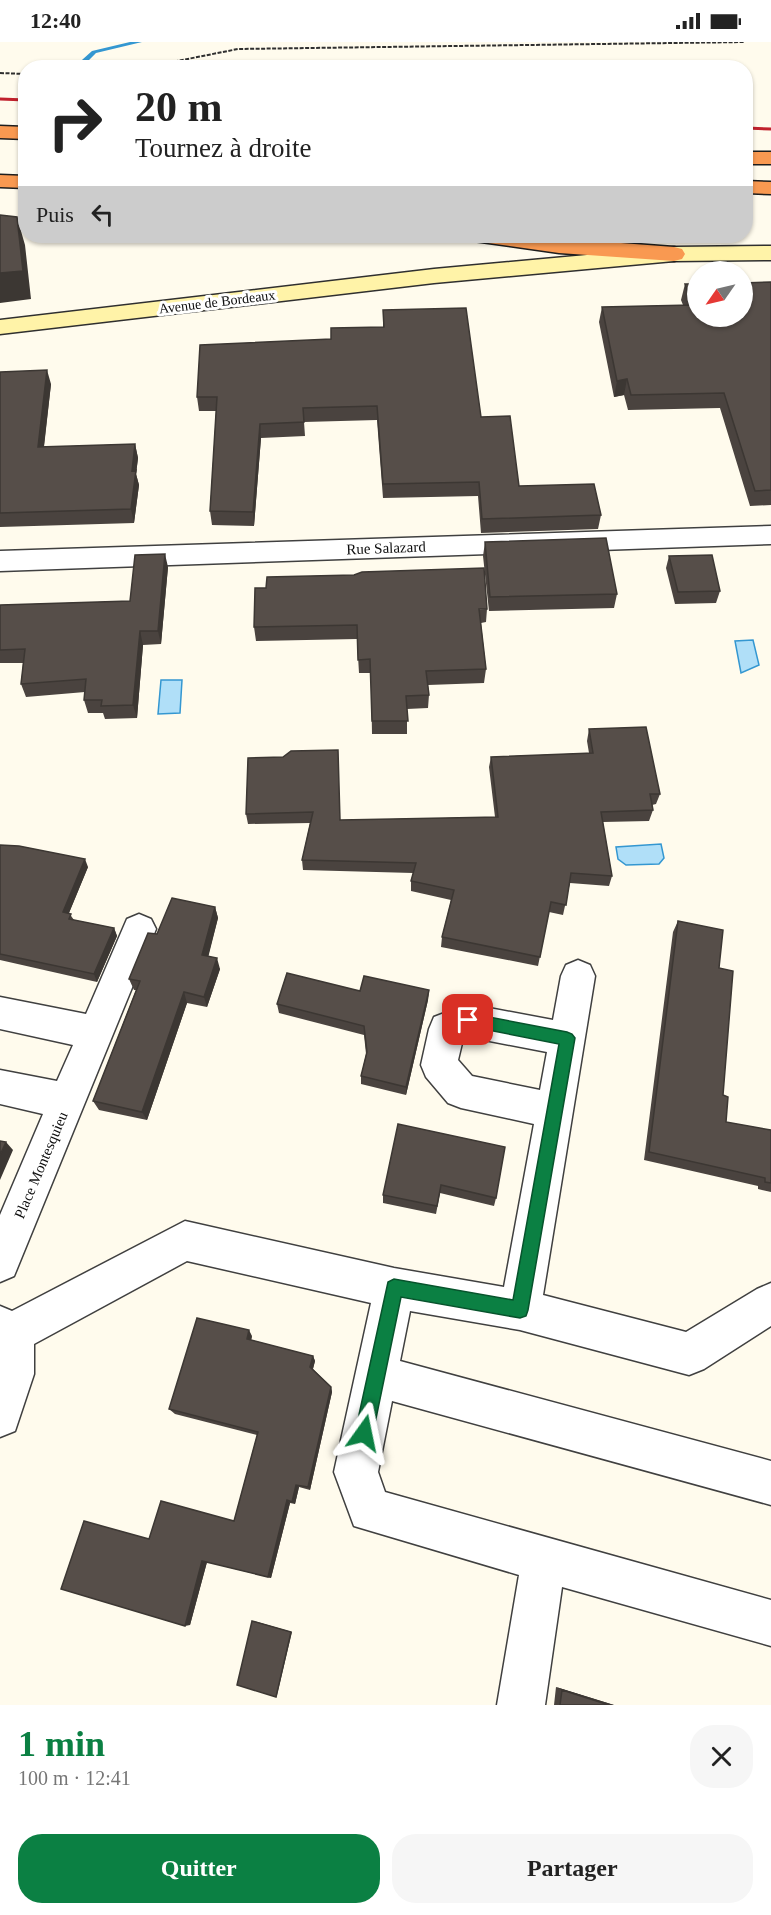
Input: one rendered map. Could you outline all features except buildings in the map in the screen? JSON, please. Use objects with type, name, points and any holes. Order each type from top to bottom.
[{"type":"highway","points":[[0,132],[18,133]]},
{"type":"highway","points":[[753,158],[771,158]]},
{"type":"highway","points":[[0,181],[18,182]]},
{"type":"highway","points":[[753,187],[771,188]]},
{"type":"highway","points":[[536,243],[674,254]]},
{"type":"main road","name":"Avenue de Bordeaux","points":[[753,238],[771,238]]},
{"type":"main road","name":"Avenue de Bordeaux","points":[[435,276],[559,246],[588,243]]},
{"type":"main road","name":"Avenue de Bordeaux","points":[[0,327],[435,276],[674,254],[771,253]]},
{"type":"street","name":"Rue Salazard","points":[[0,561],[771,535]]},
{"type":"street","name":"Place Montesquieu","points":[[0,1262],[139,929]]},
{"type":"street","points":[[520,1310],[578,976]]},
{"type":"street","points":[[0,1013],[96,1033]]},
{"type":"street","points":[[555,1111],[461,1091],[439,1065],[447,1029],[468,1020],[567,1038]]},
{"type":"street","name":"Place Montesquieu","points":[[0,1087],[67,1101]]},
{"type":"street","points":[[0,1416],[13,1374],[7,1330],[185,1241],[394,1288],[520,1310],[689,1354],[771,1303]]},
{"type":"street","points":[[394,1288],[356,1472],[370,1510],[771,1623]]},
{"type":"street","points":[[376,1376],[771,1483]]},
{"type":"street","points":[[521,1705],[544,1559]]},
{"type":"path","points":[[182,60],[238,49],[745,42]]},
{"type":"path","points":[[0,73],[18,74]]},
{"type":"water","points":[[753,640],[759,665],[741,673],[735,641]]},
{"type":"water","points":[[161,680],[182,680],[180,713],[158,714]]},
{"type":"water","points":[[661,844],[664,858],[659,864],[626,865],[618,859],[616,847]]},
{"type":"waterway","points":[[85,60],[94,52],[139,42]]},
{"type":"railway","points":[[0,99],[18,100]]},
{"type":"railway","points":[[753,128],[771,129]]},
{"type":"route","points":[[364,1433],[394,1288],[520,1310],[567,1038],[468,1020]]}]
